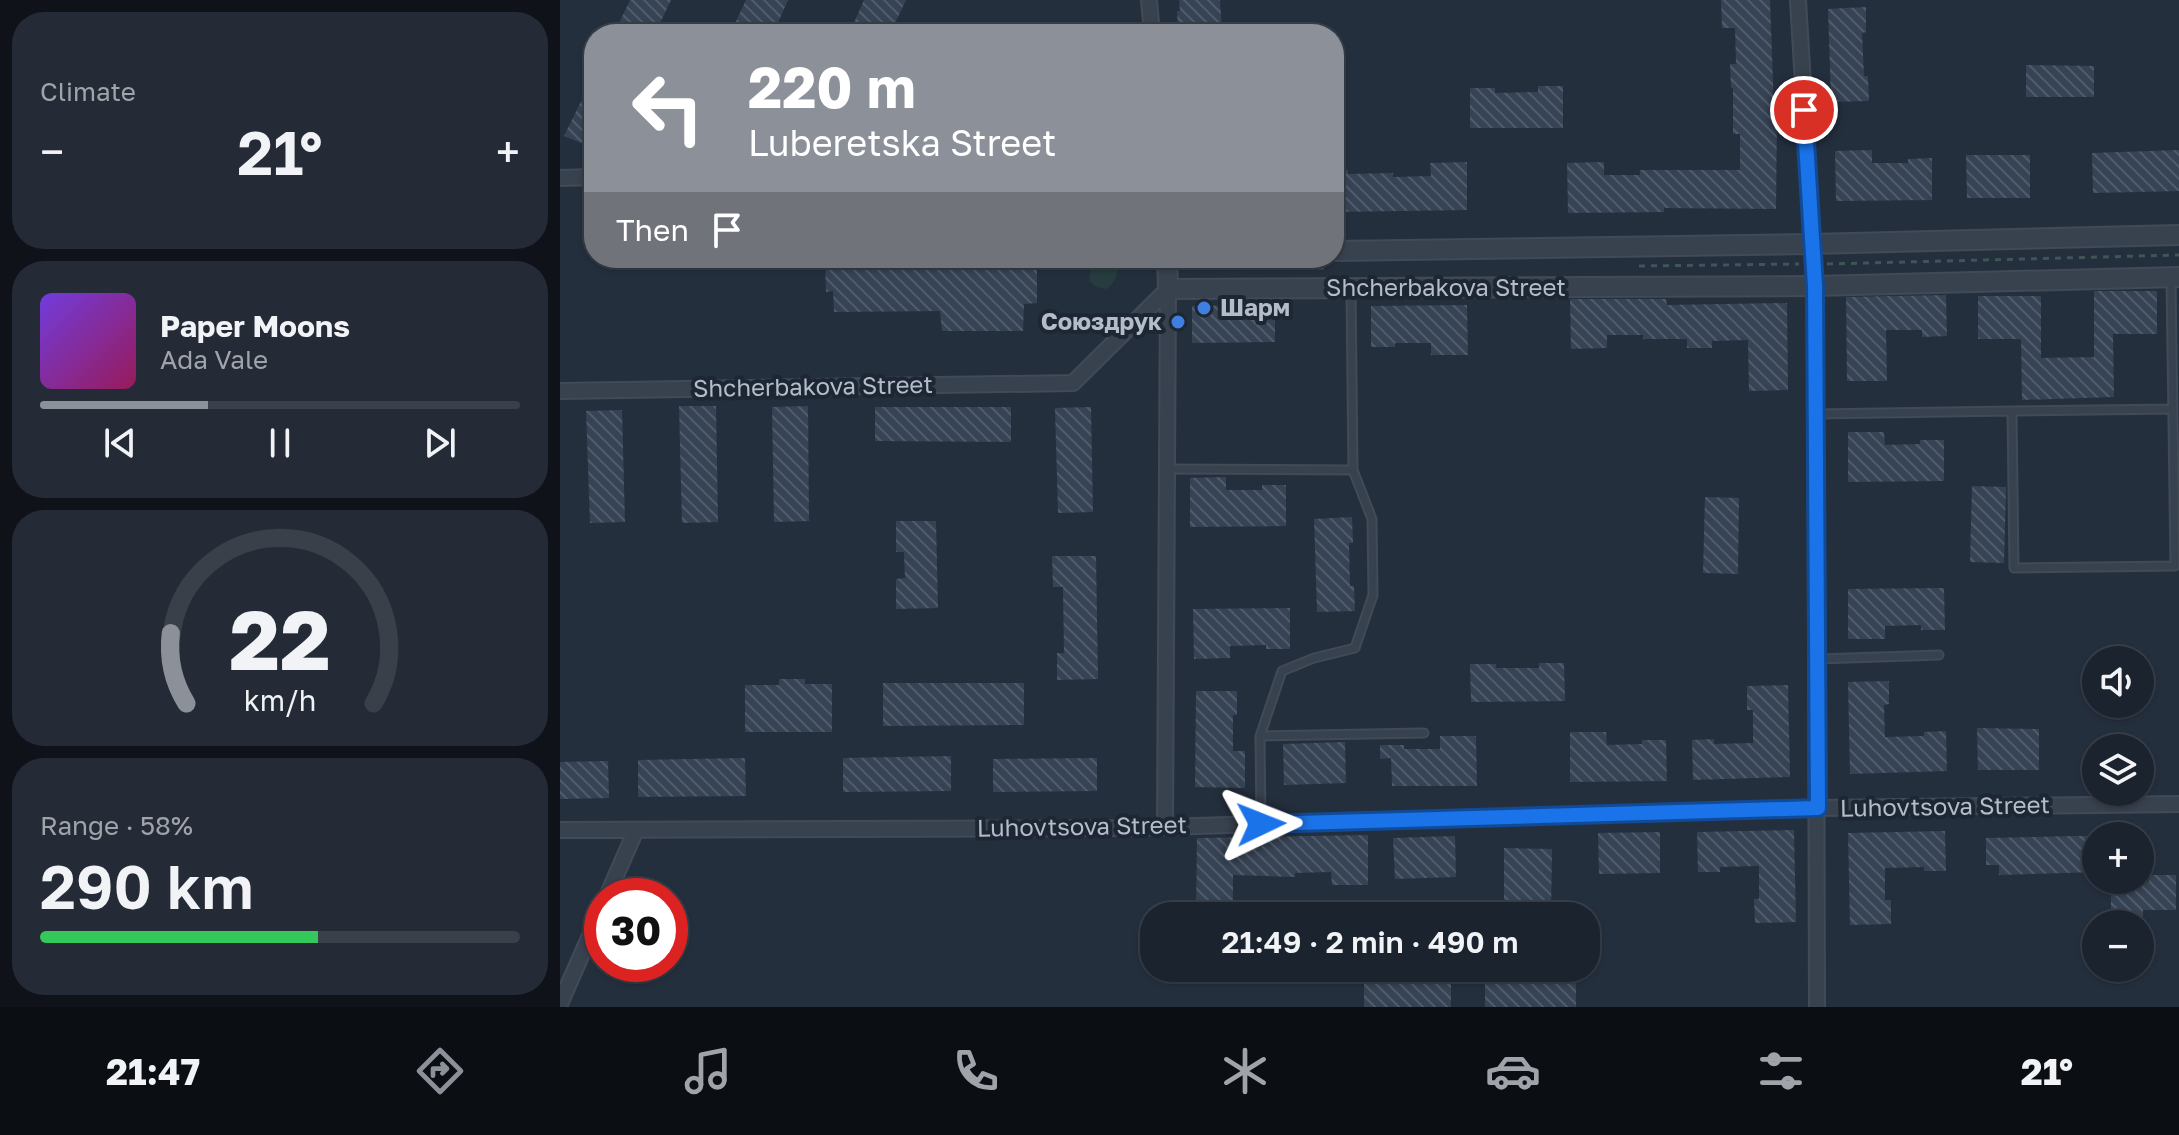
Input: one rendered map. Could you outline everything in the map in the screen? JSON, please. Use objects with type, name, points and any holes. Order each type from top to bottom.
[{"type":"street","points":[[1149,0],[1151,24]]},
{"type":"street","points":[[1798,0],[1815,286],[1817,1007]]},
{"type":"street","points":[[560,178],[584,177]]},
{"type":"street","name":"Shcherbakova Street","points":[[1344,251],[2179,235]]},
{"type":"street","points":[[1165,827],[1167,268]]},
{"type":"street","name":"Shcherbakova Street","points":[[560,391],[1073,383],[1168,289],[1815,286],[2175,277]]},
{"type":"street","name":"Luhovtsova Street","points":[[560,830],[1165,827],[1818,808],[2179,804]]},
{"type":"street","points":[[615,878],[636,830]]},
{"type":"street","points":[[560,1004],[584,949]]},
{"type":"lane","points":[[2012,411],[2014,568],[2175,566],[2175,277]]},
{"type":"lane","points":[[1261,824],[1260,736],[1282,671],[1314,658],[1355,648],[1373,595],[1372,519],[1353,470],[1351,289]]},
{"type":"lane","points":[[1815,414],[2173,409]]},
{"type":"lane","points":[[1167,469],[1353,470]]},
{"type":"lane","points":[[1818,659],[1939,655]]},
{"type":"lane","points":[[1260,736],[1424,733]]},
{"type":"green space","points":[[1091,268],[1118,268],[1106,289],[1096,287],[1089,281]]},
{"type":"building","points":[[630,0],[671,0],[660,24],[619,24]]},
{"type":"building","points":[[746,0],[788,0],[777,24],[735,24]]},
{"type":"building","points":[[864,0],[906,0],[895,24],[853,24]]},
{"type":"building","points":[[1179,0],[1220,0],[1222,24],[1178,24],[1177,11],[1180,11]]},
{"type":"building","points":[[1721,0],[1770,0],[1774,110],[1777,110],[1776,209],[1664,208],[1664,212],[1568,213],[1567,163],[1604,162],[1604,175],[1640,175],[1640,170],[1740,170],[1740,134],[1733,134],[1730,64],[1736,64],[1735,28],[1722,28]]},
{"type":"building","points":[[1866,7],[1866,32],[1862,33],[1864,76],[1868,76],[1869,101],[1831,102],[1828,9]]},
{"type":"building","points":[[2026,65],[2094,66],[2094,97],[2026,97]]},
{"type":"building","points":[[1538,86],[1563,86],[1563,128],[1470,128],[1470,88],[1495,88],[1495,93],[1538,92]]},
{"type":"building","points":[[584,95],[584,144],[564,136]]},
{"type":"building","points":[[1872,150],[1872,163],[1908,163],[1908,159],[1932,158],[1932,200],[1836,201],[1835,151]]},
{"type":"building","points":[[2179,150],[2179,191],[2093,193],[2092,153]]},
{"type":"building","points":[[1966,155],[2030,155],[2030,198],[1967,198]]},
{"type":"building","points":[[1467,162],[1467,210],[1344,212],[1344,170],[1348,170],[1348,174],[1431,176],[1430,163]]},
{"type":"building","points":[[825,268],[1037,268],[1037,303],[1024,304],[1023,331],[942,331],[940,311],[834,312],[833,291],[826,292]]},
{"type":"building","points":[[2094,291],[2157,291],[2157,334],[2113,334],[2114,397],[2022,400],[2021,339],[1978,339],[1978,296],[2041,296],[2041,358],[2094,357]]},
{"type":"building","points":[[1946,295],[1947,336],[1922,337],[1922,330],[1886,330],[1887,381],[1847,381],[1846,297]]},
{"type":"building","points":[[1570,299],[1666,299],[1667,305],[1787,303],[1788,390],[1749,391],[1748,340],[1712,341],[1712,348],[1687,348],[1687,339],[1607,335],[1607,348],[1571,349]]},
{"type":"building","points":[[1275,305],[1275,342],[1192,343],[1192,306]]},
{"type":"building","points":[[1467,305],[1468,355],[1431,355],[1431,343],[1371,347],[1371,306]]},
{"type":"building","points":[[679,406],[716,406],[718,522],[682,523]]},
{"type":"building","points":[[808,406],[809,521],[774,522],[772,407]]},
{"type":"building","points":[[875,407],[1011,407],[1011,442],[875,441]]},
{"type":"building","points":[[1091,407],[1093,512],[1058,513],[1055,408]]},
{"type":"building","points":[[622,410],[625,522],[590,523],[586,411]]},
{"type":"building","points":[[1848,432],[1884,432],[1885,445],[1944,440],[1944,481],[1848,482]]},
{"type":"building","points":[[1226,477],[1226,490],[1262,490],[1262,485],[1286,485],[1286,526],[1190,527],[1190,478]]},
{"type":"building","points":[[1972,486],[2006,487],[2004,563],[1970,562]]},
{"type":"building","points":[[1705,497],[1739,498],[1738,574],[1703,573]]},
{"type":"building","points":[[1352,517],[1350,586],[1354,586],[1355,611],[1317,612],[1314,519]]},
{"type":"building","points":[[896,521],[936,521],[938,608],[896,609],[896,579],[905,578],[904,552],[896,552]]},
{"type":"building","points":[[1052,556],[1096,556],[1098,679],[1057,680],[1057,653],[1064,653],[1063,587],[1053,587]]},
{"type":"building","points":[[1944,588],[1945,630],[1921,630],[1921,625],[1885,626],[1885,639],[1848,639],[1848,589]]},
{"type":"building","points":[[1290,608],[1290,649],[1266,649],[1266,645],[1230,646],[1230,658],[1194,659],[1193,609]]},
{"type":"building","points":[[1539,663],[1564,663],[1565,701],[1471,702],[1470,664],[1496,664],[1496,668],[1539,668]]},
{"type":"building","points":[[779,679],[805,679],[805,684],[832,684],[832,732],[745,732],[745,685],[779,685]]},
{"type":"building","points":[[1889,681],[1889,704],[1884,705],[1885,737],[1924,736],[1924,732],[1946,731],[1947,771],[1850,774],[1848,682]]},
{"type":"building","points":[[883,683],[1024,683],[1024,725],[883,726]]},
{"type":"building","points":[[1788,685],[1790,777],[1693,780],[1692,740],[1714,739],[1714,744],[1753,743],[1753,710],[1747,710],[1747,686]]},
{"type":"building","points":[[1196,691],[1237,691],[1233,751],[1245,751],[1245,788],[1195,787]]},
{"type":"building","points":[[1977,728],[2039,729],[2039,770],[1978,770]]},
{"type":"building","points":[[1570,732],[1606,732],[1607,745],[1666,740],[1667,781],[1570,782]]},
{"type":"building","points":[[1440,736],[1476,736],[1477,786],[1392,786],[1391,758],[1380,759],[1380,745],[1440,749]]},
{"type":"building","points":[[1345,742],[1346,783],[1284,785],[1283,744]]},
{"type":"building","points":[[951,756],[951,791],[843,792],[843,758]]},
{"type":"building","points":[[745,758],[746,796],[638,797],[638,760]]},
{"type":"building","points":[[1097,758],[1097,791],[993,792],[993,759]]},
{"type":"building","points":[[608,761],[609,798],[560,799],[560,762]]},
{"type":"building","points":[[1794,830],[1796,922],[1755,923],[1754,899],[1759,899],[1759,866],[1720,867],[1720,872],[1698,872],[1697,832]]},
{"type":"building","points":[[1945,831],[1946,871],[1924,871],[1924,867],[1885,868],[1885,900],[1891,900],[1891,924],[1850,925],[1848,833]]},
{"type":"building","points":[[1660,832],[1660,873],[1599,874],[1598,833]]},
{"type":"building","points":[[1368,835],[1368,885],[1332,885],[1331,872],[1295,873],[1295,877],[1233,875],[1233,902],[1196,902],[1197,838]]},
{"type":"building","points":[[1455,836],[1456,877],[1395,879],[1393,838]]},
{"type":"building","points":[[2082,836],[2082,872],[1999,875],[1999,865],[1986,865],[1986,838]]},
{"type":"building","points":[[1504,848],[1552,849],[1551,902],[1504,902]]},
{"type":"building","points":[[2154,875],[2176,875],[2176,910],[2111,910],[2111,894],[2154,894]]},
{"type":"building","points":[[1364,982],[1451,982],[1451,1007],[1364,1007]]},
{"type":"building","points":[[1485,982],[1576,982],[1576,1007],[1485,1007]]},
{"type":"place","name":"Шарм","points":[[1204,308]]},
{"type":"place","name":"Союздрук","points":[[1178,322]]},
{"type":"route","points":[[1261,824],[1818,808],[1815,286],[1804,110]]}]
